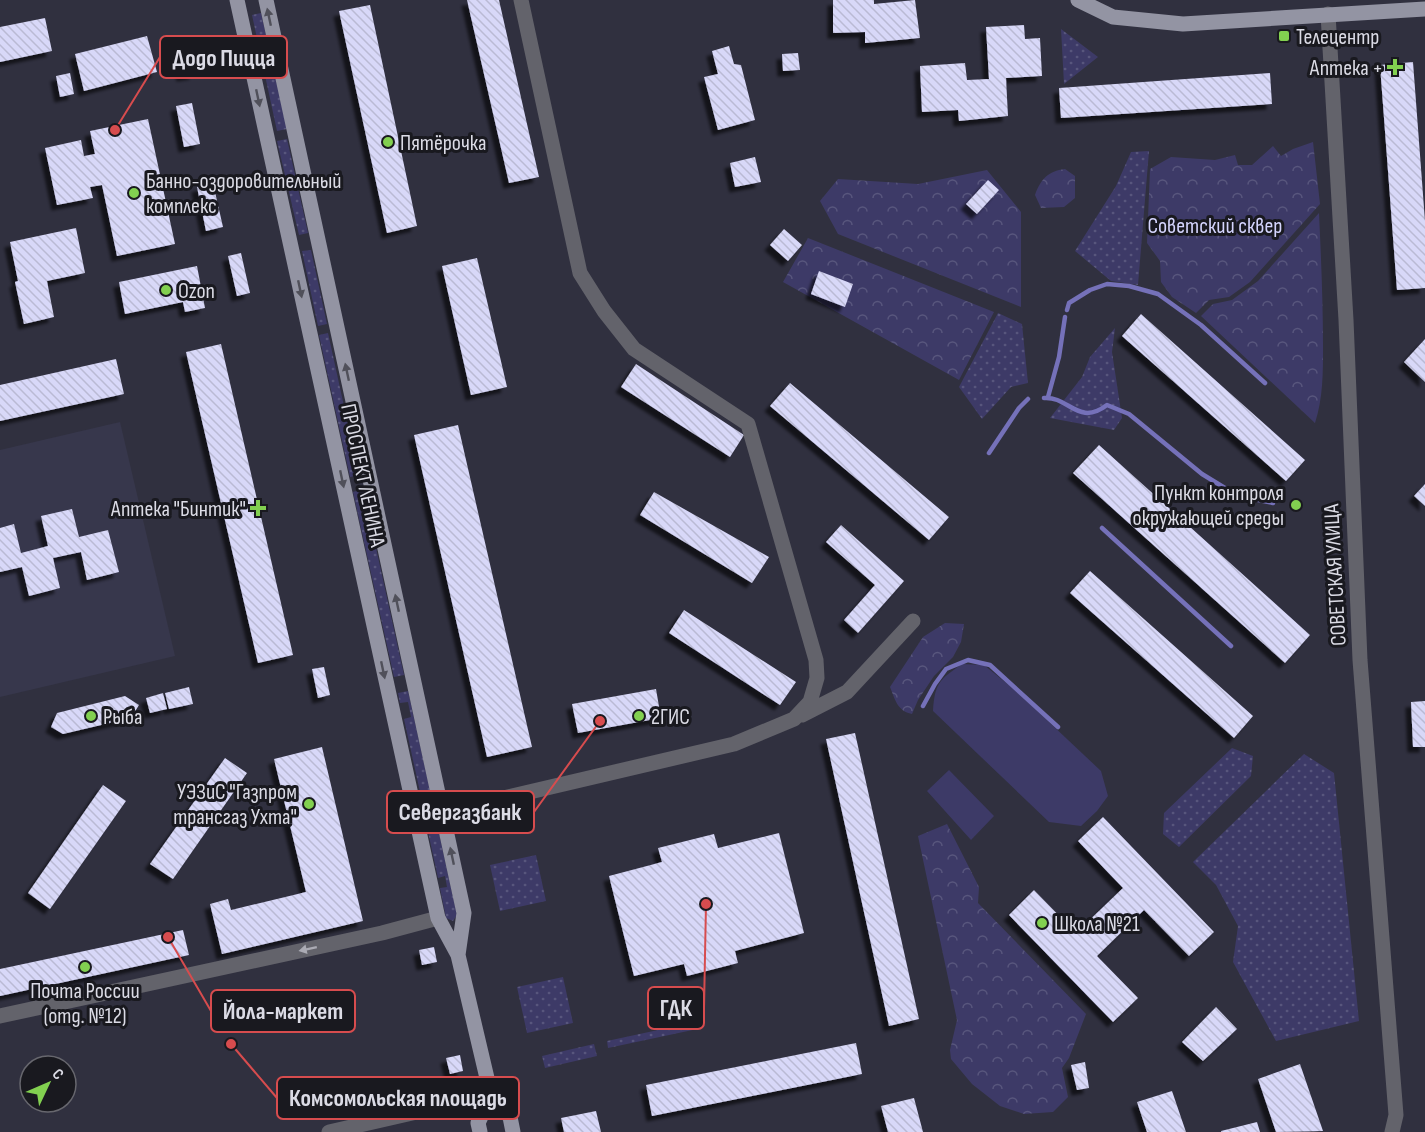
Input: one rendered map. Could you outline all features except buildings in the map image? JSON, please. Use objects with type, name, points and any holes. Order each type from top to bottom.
[{"type":"main road","name":"ПРОСПЕКТ ЛЕНИНА","points":[[237,0],[438,918],[458,955],[491,1095],[510,1118],[513,1132]]},
{"type":"main road","name":"ПРОСПЕКТ ЛЕНИНА","points":[[266,0],[464,913],[458,955]]},
{"type":"main road","points":[[1078,0],[1113,17],[1183,24],[1425,9]]},
{"type":"main road","points":[[480,1132],[478,1123],[491,1095]]},
{"type":"street","points":[[521,0],[580,273],[604,311],[634,349],[748,424],[816,660],[817,678],[810,702],[794,719]]},
{"type":"street","name":"СОВЕТСКАЯ УЛИЦА","points":[[1328,14],[1346,320],[1360,660],[1396,1115],[1392,1132]]},
{"type":"street","points":[[443,815],[474,805],[734,744],[794,719],[847,692],[913,621]]},
{"type":"street","points":[[0,1016],[365,937],[438,918]]},
{"type":"street","points":[[329,1132],[491,1095]]},
{"type":"shaded area","points":[[120,422],[175,656],[0,697],[0,450]]},
{"type":"green space","points":[[261,13],[287,129],[277,131],[252,15]]},
{"type":"green space","points":[[1061,29],[1098,57],[1064,84]]},
{"type":"green space","points":[[287,139],[308,233],[299,235],[277,141]]},
{"type":"green space","name":"Советский сквер","points":[[1313,142],[1320,204],[1250,282],[1229,297],[1209,300],[1196,313],[1172,297],[1161,282],[1160,261],[1147,243],[1150,169],[1171,157],[1215,160],[1235,155],[1238,165],[1252,165],[1273,146],[1281,156]]},
{"type":"green space","points":[[1149,151],[1138,285],[1111,281],[1075,251],[1116,186],[1131,152]]},
{"type":"green space","points":[[1065,169],[1075,176],[1075,198],[1064,207],[1041,208],[1035,195],[1040,184],[1050,174]]},
{"type":"green space","points":[[987,170],[1021,212],[1021,307],[838,234],[820,201],[838,179],[918,184]]},
{"type":"green space","points":[[1319,213],[1323,366],[1321,395],[1315,423],[1201,316],[1213,304],[1232,300],[1258,281]]},
{"type":"green space","points":[[808,238],[994,312],[959,380],[783,282]]},
{"type":"green space","points":[[311,250],[327,324],[318,326],[302,251]]},
{"type":"green space","points":[[998,313],[1022,324],[1028,383],[1011,387],[982,419],[959,387]]},
{"type":"green space","points":[[1115,328],[1112,352],[1122,418],[1114,430],[1050,418],[1082,377],[1090,357]]},
{"type":"green space","points":[[328,333],[359,475],[350,477],[319,335]]},
{"type":"green space","points":[[363,489],[404,675],[394,677],[353,492]]},
{"type":"green space","points":[[945,623],[964,624],[961,642],[953,657],[934,676],[918,700],[912,714],[897,704],[890,687],[923,637]]},
{"type":"green space","points":[[962,664],[984,665],[1015,690],[1101,771],[1108,796],[1097,811],[1081,826],[1049,822],[933,711],[935,694],[940,683]]},
{"type":"green space","points":[[408,691],[436,817],[426,819],[404,719],[411,717],[408,702],[400,703],[398,693]]},
{"type":"green space","points":[[1232,748],[1253,756],[1251,776],[1179,847],[1163,834],[1164,813]]},
{"type":"green space","points":[[1304,754],[1334,773],[1359,1021],[1276,1041],[1233,962],[1238,926],[1216,885],[1193,862]]},
{"type":"green space","points":[[949,770],[994,816],[971,840],[927,791]]},
{"type":"green space","points":[[437,824],[457,915],[453,921],[446,918],[440,888],[447,887],[445,876],[438,878],[427,827]]},
{"type":"green space","points":[[947,824],[979,887],[978,903],[1086,1014],[1069,1058],[1062,1068],[1068,1097],[1053,1112],[1024,1114],[1000,1106],[972,1084],[951,1059],[950,1050],[957,1020],[918,836]]},
{"type":"green space","points":[[536,855],[546,901],[500,911],[490,865]]},
{"type":"green space","points":[[563,977],[573,1023],[527,1033],[517,987]]},
{"type":"green space","points":[[700,1021],[702,1028],[608,1048],[607,1041]]},
{"type":"green space","points":[[594,1044],[597,1056],[545,1068],[542,1056]]},
{"type":"waterway","points":[[1067,310],[1069,303],[1090,290],[1107,284],[1129,286],[1158,294],[1201,325],[1265,383]]},
{"type":"waterway","points":[[1048,397],[1059,357],[1065,317]]},
{"type":"waterway","points":[[1044,398],[1060,401],[1081,412],[1097,411],[1107,405],[1129,414],[1202,474],[1238,496],[1273,503]]},
{"type":"waterway","points":[[989,453],[1019,408],[1028,399]]},
{"type":"waterway","points":[[1102,528],[1231,646]]},
{"type":"waterway","points":[[923,706],[946,669],[968,660],[990,665],[1058,727]]},
{"type":"place","name":"Телецентр","points":[[1284,36]]},
{"type":"place","name":"Аптека +","points":[[1395,67]]},
{"type":"place","name":"Додо Пицца","points":[[115,130]]},
{"type":"place","name":"Пятёрочка","points":[[388,142]]},
{"type":"place","name":"Банно-оздоровительный комплекс","points":[[134,193]]},
{"type":"place","name":"Ozon","points":[[166,290]]},
{"type":"place","name":"Пункт контроля окружающей среды","points":[[1296,505]]},
{"type":"place","name":"Аптека \"Бинтик\"","points":[[258,508]]},
{"type":"place","name":"Рыба","points":[[91,716]]},
{"type":"place","name":"2ГИС","points":[[639,716]]},
{"type":"place","name":"Севергазбанк","points":[[600,721]]},
{"type":"place","name":"УЭЗиС \"Газпром трансгаз Ухта\"","points":[[309,804]]},
{"type":"place","name":"ГДК","points":[[706,904]]},
{"type":"place","name":"Школа №21","points":[[1042,923]]},
{"type":"place","name":"Йола-маркет","points":[[168,937]]},
{"type":"place","name":"Почта России (отд. №12)","points":[[85,967]]},
{"type":"place","name":"Комсомольская площадь","points":[[231,1044]]}]
